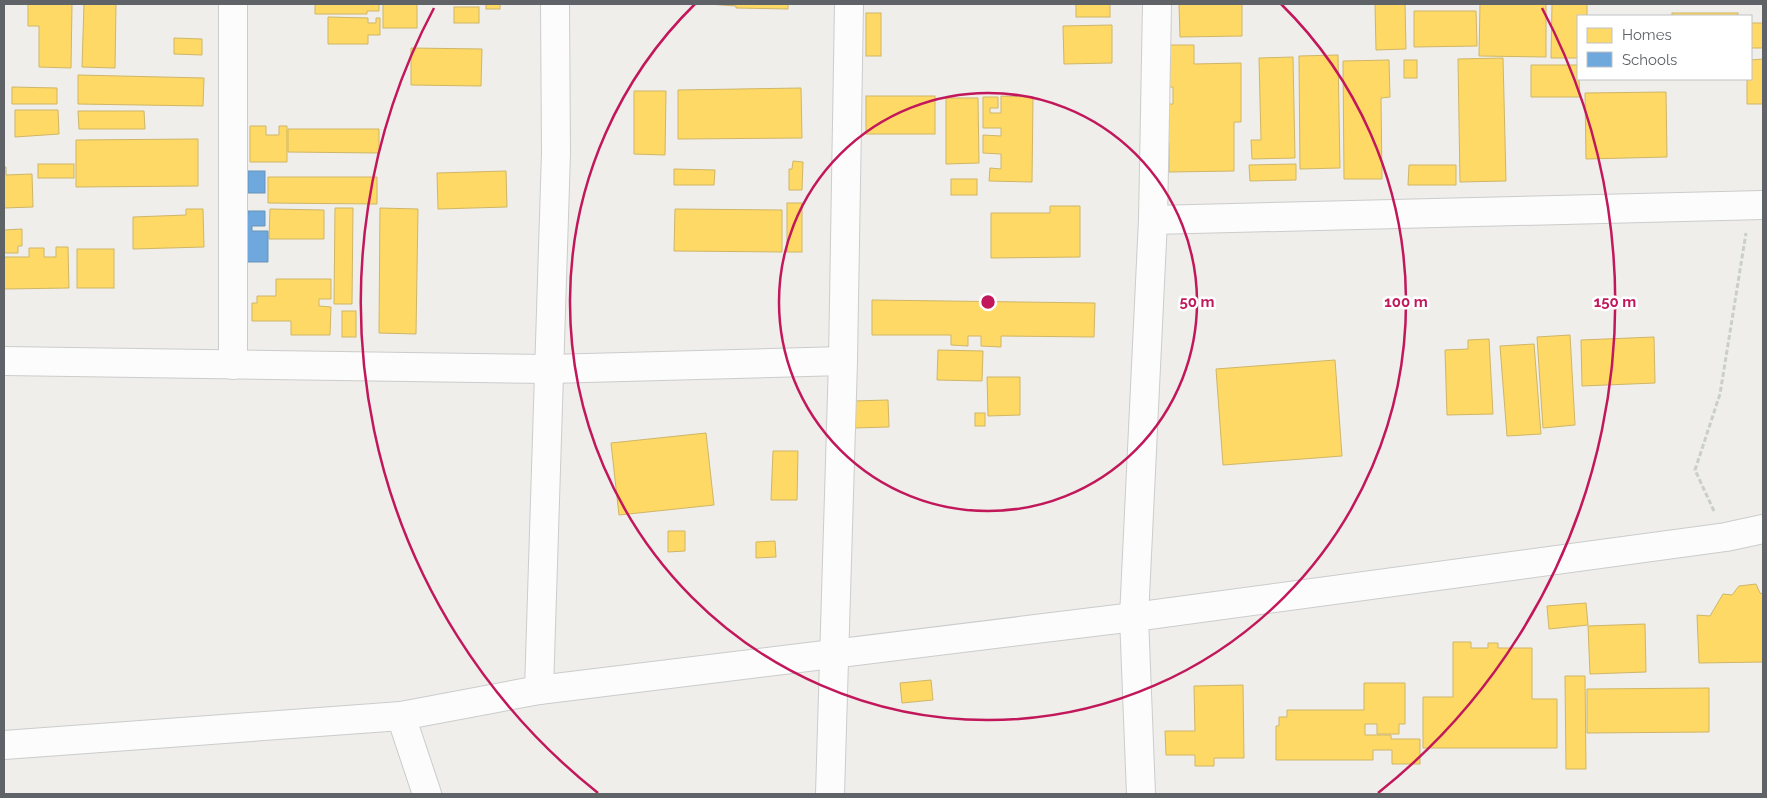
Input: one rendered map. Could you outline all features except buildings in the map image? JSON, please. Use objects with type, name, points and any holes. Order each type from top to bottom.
[{"type":"street","points":[[233,4],[234,365]]},
{"type":"street","points":[[539,690],[556,153],[554,4]]},
{"type":"street","points":[[830,794],[835,654],[849,4]]},
{"type":"street","points":[[1141,794],[1134,617],[1153,220],[1157,4]]},
{"type":"street","points":[[1153,220],[1757,205]]},
{"type":"street","points":[[4,361],[549,370],[842,361]]},
{"type":"street","points":[[4,745],[401,716],[539,690],[1134,617],[1726,537],[1763,529]]},
{"type":"street","points":[[401,716],[427,794]]},
{"type":"path","points":[[1726,537],[1695,470],[1720,394],[1757,205]]}]
